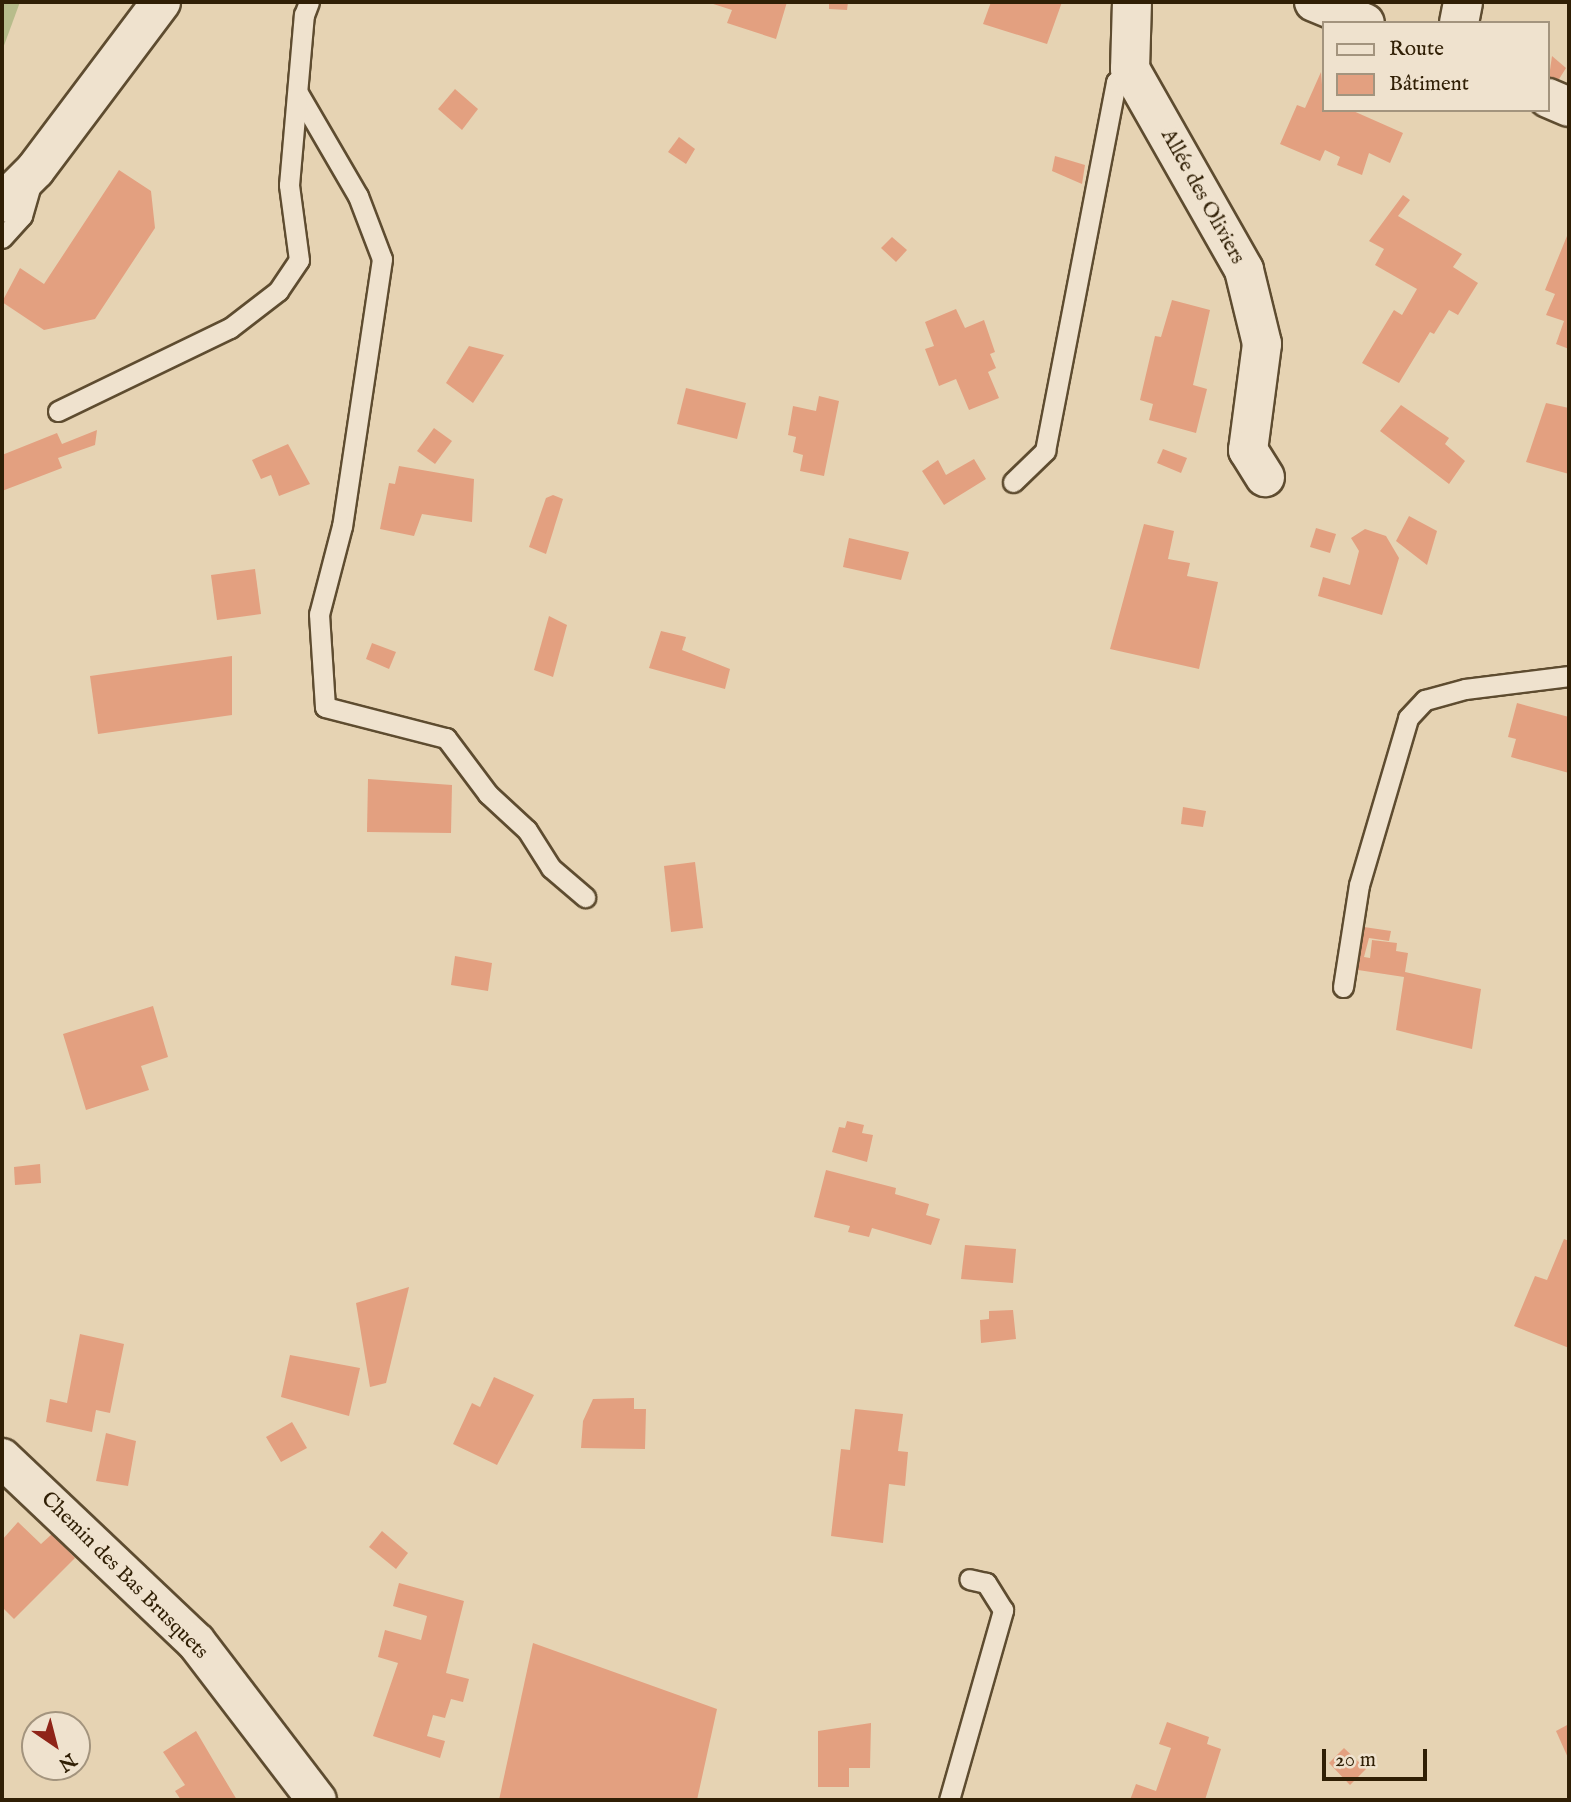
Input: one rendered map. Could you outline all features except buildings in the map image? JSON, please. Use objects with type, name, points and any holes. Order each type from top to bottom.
[{"type":"street","points":[[2,203],[36,170],[161,2]]},
{"type":"street","points":[[1130,69],[1132,2]]},
{"type":"street","points":[[1314,2],[1361,21]]},
{"type":"street","points":[[1459,21],[1463,2]]},
{"type":"street","name":"Allée des Oliviers","points":[[1130,69],[1244,270],[1262,344],[1248,450],[1265,477]]},
{"type":"street","points":[[1550,99],[1569,107]]},
{"type":"street","name":"Chemin des Bas Brusquets","points":[[2,1458],[196,1642],[317,1800]]},
{"type":"lane","points":[[58,411],[230,328],[278,291],[299,260],[289,185],[309,2]]},
{"type":"lane","points":[[1013,482],[1045,451],[1116,82],[1130,69]]},
{"type":"lane","points":[[298,93],[358,196],[383,259],[345,513],[319,614],[324,706],[446,738],[488,794],[527,830],[551,868],[585,897]]},
{"type":"lane","points":[[2,238],[22,216],[36,170]]},
{"type":"lane","points":[[1343,987],[1359,885],[1408,719],[1425,700],[1465,689],[1569,676]]},
{"type":"lane","points":[[949,1800],[1003,1609],[986,1583],[969,1579]]},
{"type":"green space","points":[[2,2],[20,2],[2,51]]}]
